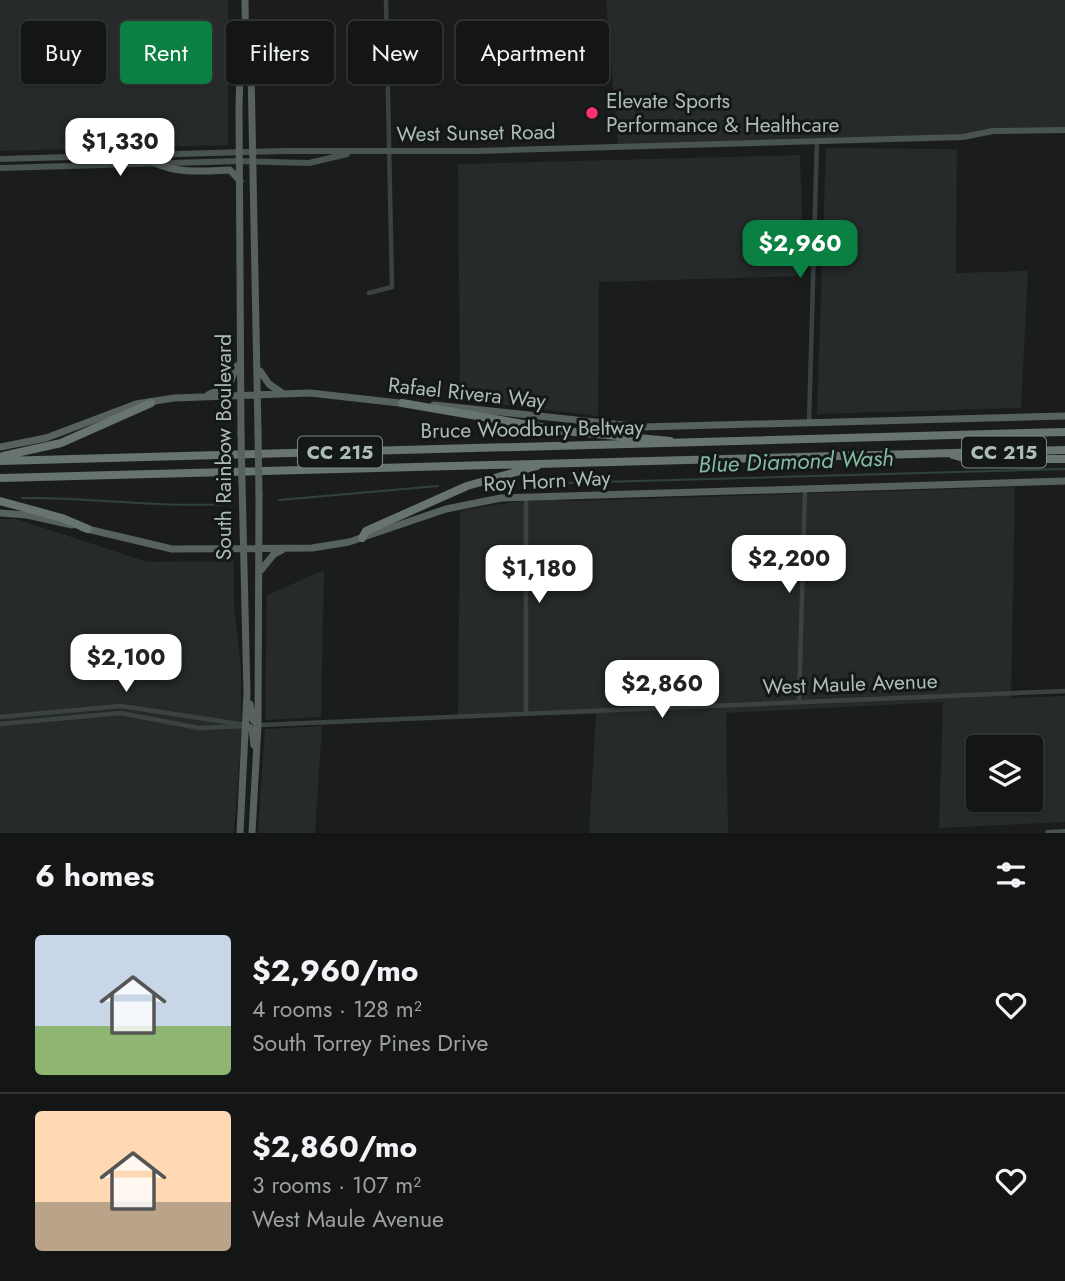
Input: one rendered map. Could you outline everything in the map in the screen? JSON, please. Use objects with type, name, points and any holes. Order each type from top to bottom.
[{"type":"highway","points":[[0,458],[61,443],[150,403]]},
{"type":"highway","points":[[402,404],[564,431],[662,438],[679,443]]},
{"type":"highway","name":"Bruce Woodbury Beltway","points":[[0,458],[679,443],[1065,430]]},
{"type":"highway","name":"Bruce Woodbury Beltway","points":[[0,478],[1065,450]]},
{"type":"highway","points":[[943,452],[967,459],[1065,459]]},
{"type":"highway","points":[[362,538],[366,531],[467,486],[546,463]]},
{"type":"highway","points":[[0,501],[62,518],[88,530]]},
{"type":"main road","name":"South Rainbow Boulevard","points":[[245,0],[245,21]]},
{"type":"main road","name":"South Rainbow Boulevard","points":[[240,84],[242,495],[247,693],[240,833]]},
{"type":"main road","name":"South Rainbow Boulevard","points":[[251,84],[260,549],[258,725],[252,833]]},
{"type":"main road","name":"West Sunset Road","points":[[0,168],[240,156],[252,152],[332,150],[348,153],[963,137],[993,131],[1065,130]]},
{"type":"main road","name":"West Sunset Road","points":[[240,156],[252,163],[309,163],[348,153]]},
{"type":"main road","points":[[70,157],[70,166]]},
{"type":"main road","name":"West Sunset Road","points":[[0,159],[155,159]]},
{"type":"main road","points":[[155,159],[168,169],[230,170],[240,181]]},
{"type":"main road","points":[[198,397],[225,388],[235,375],[241,312]]},
{"type":"main road","points":[[258,360],[264,379],[282,393]]},
{"type":"main road","name":"Rafael Rivera Way","points":[[0,447],[31,442],[136,404],[198,397],[282,393],[327,394],[402,404],[642,427],[1065,416]]},
{"type":"main road","name":"Roy Horn Way","points":[[0,513],[44,518],[152,546],[285,549],[324,547],[362,538],[467,504],[526,498],[1065,481]]},
{"type":"main road","points":[[260,570],[274,554],[285,549]]},
{"type":"main road","points":[[247,693],[254,722],[258,725]]},
{"type":"main road","points":[[247,726],[252,729],[256,752]]},
{"type":"main road","points":[[1048,833],[1065,832]]},
{"type":"street","points":[[369,293],[392,287],[386,0]]},
{"type":"street","points":[[809,422],[817,139]]},
{"type":"street","points":[[799,702],[805,488]]},
{"type":"street","points":[[526,498],[526,713]]},
{"type":"street","name":"West Maule Avenue","points":[[258,725],[1065,691]]},
{"type":"street","points":[[0,717],[121,706],[247,726]]},
{"type":"street","points":[[0,724],[121,713],[199,728],[235,729],[247,726]]},
{"type":"shaded area","points":[[0,0],[228,0],[228,145],[0,151]]},
{"type":"shaded area","points":[[606,0],[1065,0],[1065,130],[993,131],[963,137],[618,147]]},
{"type":"shaded area","points":[[826,148],[957,149],[956,273],[1028,271],[1021,408],[817,414]]},
{"type":"shaded area","points":[[800,155],[804,276],[599,282],[598,416],[460,400],[458,164]]},
{"type":"shaded area","points":[[1015,487],[1011,698],[1065,696],[1065,822],[939,828],[943,702],[726,713],[728,833],[589,833],[596,714],[458,718],[460,514],[464,510],[533,499],[574,501]]},
{"type":"shaded area","points":[[0,519],[16,519],[148,562],[234,561],[234,604],[241,670],[241,740],[234,833],[0,833]]},
{"type":"shaded area","points":[[324,570],[321,717],[265,720],[267,595]]},
{"type":"shaded area","points":[[322,726],[315,833],[258,833],[265,729]]},
{"type":"waterway","name":"Blue Diamond Wash","points":[[528,484],[1065,469]]},
{"type":"waterway","name":"Blue Diamond Wash","points":[[279,500],[438,486]]},
{"type":"waterway","name":"Blue Diamond Wash","points":[[22,498],[174,505],[225,504]]},
{"type":"place","name":"Elevate Sports Performance & Healthcare","points":[[592,113]]}]
